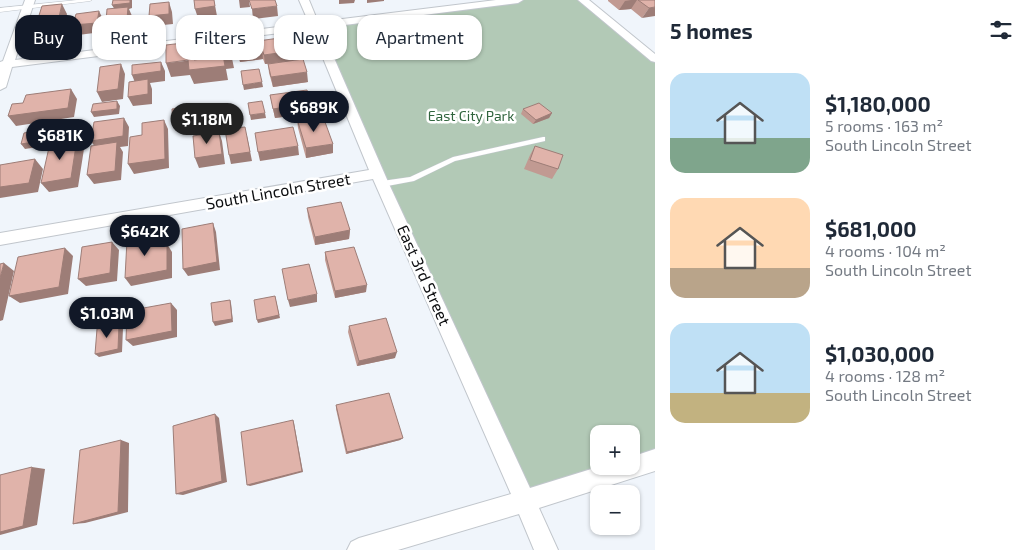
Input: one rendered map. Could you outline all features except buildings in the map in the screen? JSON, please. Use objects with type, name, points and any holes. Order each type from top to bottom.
[{"type":"street","name":"East 3rd Street","points":[[304,0],[310,15]]},
{"type":"street","points":[[347,21],[518,0]]},
{"type":"street","points":[[584,0],[655,60]]},
{"type":"street","points":[[0,86],[4,65],[29,3]]},
{"type":"street","points":[[4,65],[274,30]]},
{"type":"street","name":"East 3rd Street","points":[[329,60],[380,179],[546,550]]},
{"type":"street","name":"South Lincoln Street","points":[[0,239],[380,179]]},
{"type":"street","points":[[359,550],[525,502],[655,460]]},
{"type":"lane","points":[[0,10],[29,3],[90,0]]},
{"type":"lane","points":[[380,179],[411,179],[453,159],[543,139]]},
{"type":"green space","name":"East City Park","points":[[518,0],[583,0],[655,59],[655,460],[640,465],[640,425],[590,425],[590,475],[607,475],[525,501],[330,60],[347,60],[347,21],[357,20],[357,60],[482,60],[482,15],[396,15]]}]
